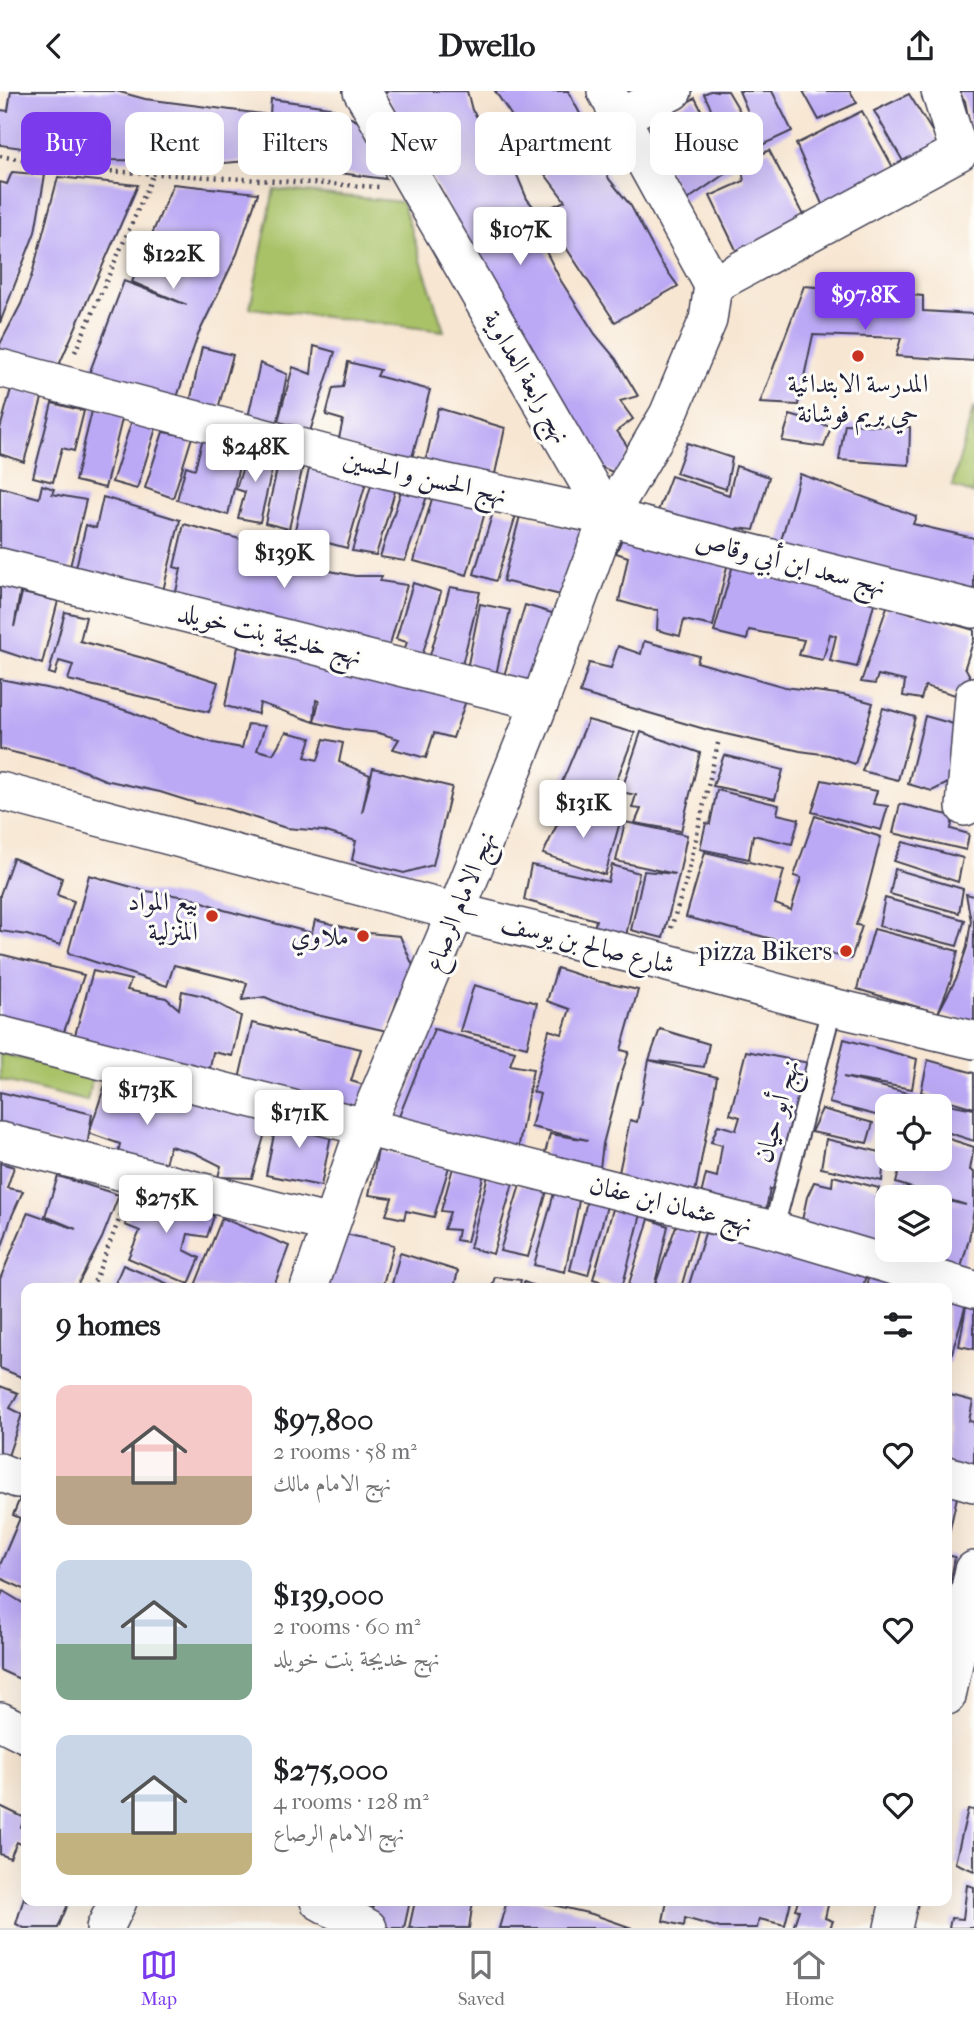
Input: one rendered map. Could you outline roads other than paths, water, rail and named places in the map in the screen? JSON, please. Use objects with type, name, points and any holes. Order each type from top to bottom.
[{"type":"street","name":"نهج رابعة العداوية","points":[[362,91],[608,517]]},
{"type":"street","points":[[673,91],[614,104],[713,285],[959,152],[940,91]]},
{"type":"street","name":"نهج الامام الرصاع","points":[[311,1283],[365,1127],[456,912],[540,702],[608,517],[668,415],[708,320],[713,285]]},
{"type":"street","name":"نهج الحسن و الحسين","points":[[0,368],[387,470],[608,517]]},
{"type":"street","name":"نهج سعد ابن أبي وقاص","points":[[608,517],[974,609]]},
{"type":"street","name":"نهج خديجة بنت خويلد","points":[[0,567],[540,702]]},
{"type":"street","points":[[965,807],[974,695]]},
{"type":"street","name":"شارع صالح بن يوسف","points":[[0,791],[456,912],[660,961],[832,1007],[974,1039]]},
{"type":"street","name":"نهج عثمان ابن عفان","points":[[0,1035],[773,1230],[951,1283]]},
{"type":"street","points":[[0,1141],[331,1224]]},
{"type":"street","name":"نهج عثمان ابن عفان","points":[[952,1283],[974,1290]]},
{"type":"street","points":[[952,1476],[974,1483]]},
{"type":"street","points":[[952,1673],[974,1570]]},
{"type":"street","points":[[0,1721],[21,1732]]},
{"type":"street","points":[[105,1928],[116,1906]]},
{"type":"street","points":[[328,1906],[368,1928]]},
{"type":"street","points":[[893,1928],[898,1906]]},
{"type":"lane","name":"نهج أبو حيان","points":[[773,1230],[832,1007]]},
{"type":"place","name":"المدرسة الابتدائية حي بريم فوشانة","points":[[858,356]]},
{"type":"place","name":"بيع المواد المنزلية","points":[[212,916]]},
{"type":"place","name":"ملاوي","points":[[363,936]]},
{"type":"place","name":"pizza Bikers","points":[[846,951]]}]
